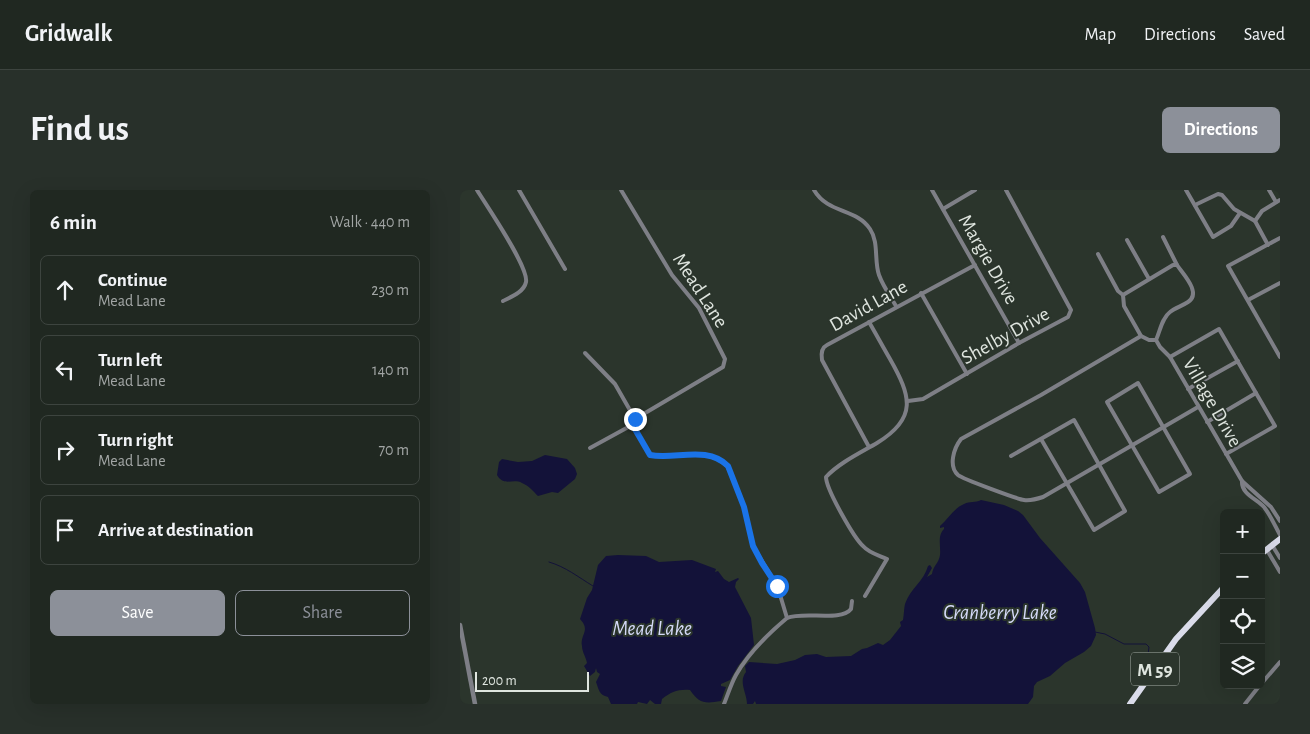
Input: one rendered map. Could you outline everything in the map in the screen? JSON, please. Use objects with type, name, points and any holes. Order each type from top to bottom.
[{"type":"highway","points":[[1267,550],[1280,537]]},
{"type":"highway","name":"M 59","points":[[1130,704],[1176,639],[1220,591]]},
{"type":"street","points":[[477,190],[508,239],[526,275],[525,285],[522,289],[503,300]]},
{"type":"street","points":[[519,190],[565,269]]},
{"type":"street","name":"Mead Lane","points":[[621,190],[672,275],[699,308],[725,359],[723,367],[635,419],[632,424]]},
{"type":"street","points":[[814,190],[823,201],[837,210],[857,216],[872,231],[879,276],[896,306]]},
{"type":"street","name":"Margie Drive","points":[[932,190],[1019,342]]},
{"type":"street","points":[[943,209],[975,190]]},
{"type":"street","name":"Shelby Drive","points":[[908,401],[923,399],[1019,342],[1068,317],[1071,310],[1006,190]]},
{"type":"street","points":[[1186,190],[1213,237],[1231,226],[1240,212]]},
{"type":"street","points":[[1255,221],[1262,211],[1278,201],[1269,190]]},
{"type":"street","points":[[1195,206],[1218,194],[1222,195],[1234,208],[1255,221],[1268,245]]},
{"type":"street","points":[[1124,295],[1124,306],[1141,336],[1150,340],[1156,340],[1163,320],[1170,312],[1190,301],[1193,296],[1193,290],[1177,265],[1163,237]]},
{"type":"street","points":[[1280,238],[1228,266],[1280,357]]},
{"type":"street","points":[[1127,240],[1149,279]]},
{"type":"street","points":[[1098,254],[1118,291],[1124,295]]},
{"type":"street","name":"David Lane","points":[[869,447],[822,360],[821,352],[824,346],[975,265]]},
{"type":"street","points":[[1124,295],[1173,265],[1177,265]]},
{"type":"street","points":[[1248,300],[1280,283]]},
{"type":"street","points":[[921,293],[967,374]]},
{"type":"street","points":[[865,596],[887,559],[871,552],[860,544],[833,497],[826,478],[892,433],[901,423],[908,401],[903,382],[869,322]]},
{"type":"street","points":[[1170,357],[1220,329],[1275,426],[1226,454]]},
{"type":"street","points":[[1141,336],[1041,395],[961,439],[954,451],[953,466],[958,475],[1025,500],[1043,497],[1198,407]]},
{"type":"street","name":"Village Drive","points":[[1156,340],[1160,348],[1170,357],[1242,481],[1271,507],[1280,521]]},
{"type":"street","points":[[585,353],[615,384],[635,419]]},
{"type":"street","points":[[1188,389],[1238,361]]},
{"type":"street","points":[[1138,383],[1164,427],[1190,474],[1159,492],[1106,402],[1138,383]]},
{"type":"street","points":[[1207,422],[1256,393]]},
{"type":"street","points":[[1011,456],[1074,420],[1126,511],[1094,530],[1041,439]]},
{"type":"street","points":[[590,448],[632,424],[650,455],[710,456],[728,466],[744,507],[753,546],[778,588],[787,618]]},
{"type":"street","name":"Village Drive","points":[[1242,481],[1241,484],[1244,490],[1263,506],[1280,537]]},
{"type":"street","points":[[1267,550],[1280,558]]},
{"type":"street","points":[[1267,550],[1280,572]]},
{"type":"street","points":[[724,704],[736,675],[748,657],[787,618],[813,614],[846,614],[851,609],[852,601]]},
{"type":"street","points":[[460,625],[476,704]]},
{"type":"street","points":[[1265,680],[1280,662]]},
{"type":"street","points":[[1245,704],[1258,689]]},
{"type":"water","points":[[545,455],[567,459],[575,468],[577,474],[575,479],[558,493],[552,492],[538,496],[524,484],[503,481],[497,475],[499,462],[502,459],[518,462],[532,461]]},
{"type":"water","name":"Cranberry Lake","points":[[981,500],[1004,505],[1023,515],[1040,538],[1080,583],[1085,592],[1095,628],[1096,635],[1091,646],[1065,663],[1050,676],[1037,682],[1034,686],[1033,697],[1028,704],[756,704],[755,701],[753,704],[747,704],[743,680],[746,672],[745,666],[749,662],[777,664],[795,660],[805,655],[817,654],[826,657],[851,656],[862,649],[878,643],[883,645],[890,640],[901,626],[900,622],[903,620],[907,599],[930,565],[932,568],[927,577],[932,574],[940,555],[940,538],[944,527],[940,528],[940,526],[960,506]]},
{"type":"water","name":"Mead Lake","points":[[606,556],[646,556],[659,562],[692,560],[716,569],[715,572],[718,571],[729,582],[739,579],[735,587],[751,618],[754,645],[730,680],[721,684],[721,686],[726,687],[721,701],[702,701],[696,698],[690,690],[686,690],[668,694],[662,699],[661,704],[655,704],[650,700],[647,704],[638,702],[637,704],[611,704],[608,697],[600,692],[596,682],[600,674],[596,668],[595,672],[590,676],[584,666],[587,663],[582,646],[585,627],[580,619],[587,598],[592,590],[598,565]]},
{"type":"waterway","points":[[549,562],[566,569],[593,586]]},
{"type":"waterway","points":[[1095,632],[1105,634],[1124,644],[1146,644],[1149,647],[1148,655],[1151,657]]},
{"type":"waterway","points":[[1169,668],[1176,681]]},
{"type":"route","points":[[635,419],[632,424],[650,455],[674,456],[688,454],[710,456],[728,466],[744,507],[753,546],[777,586]]}]
